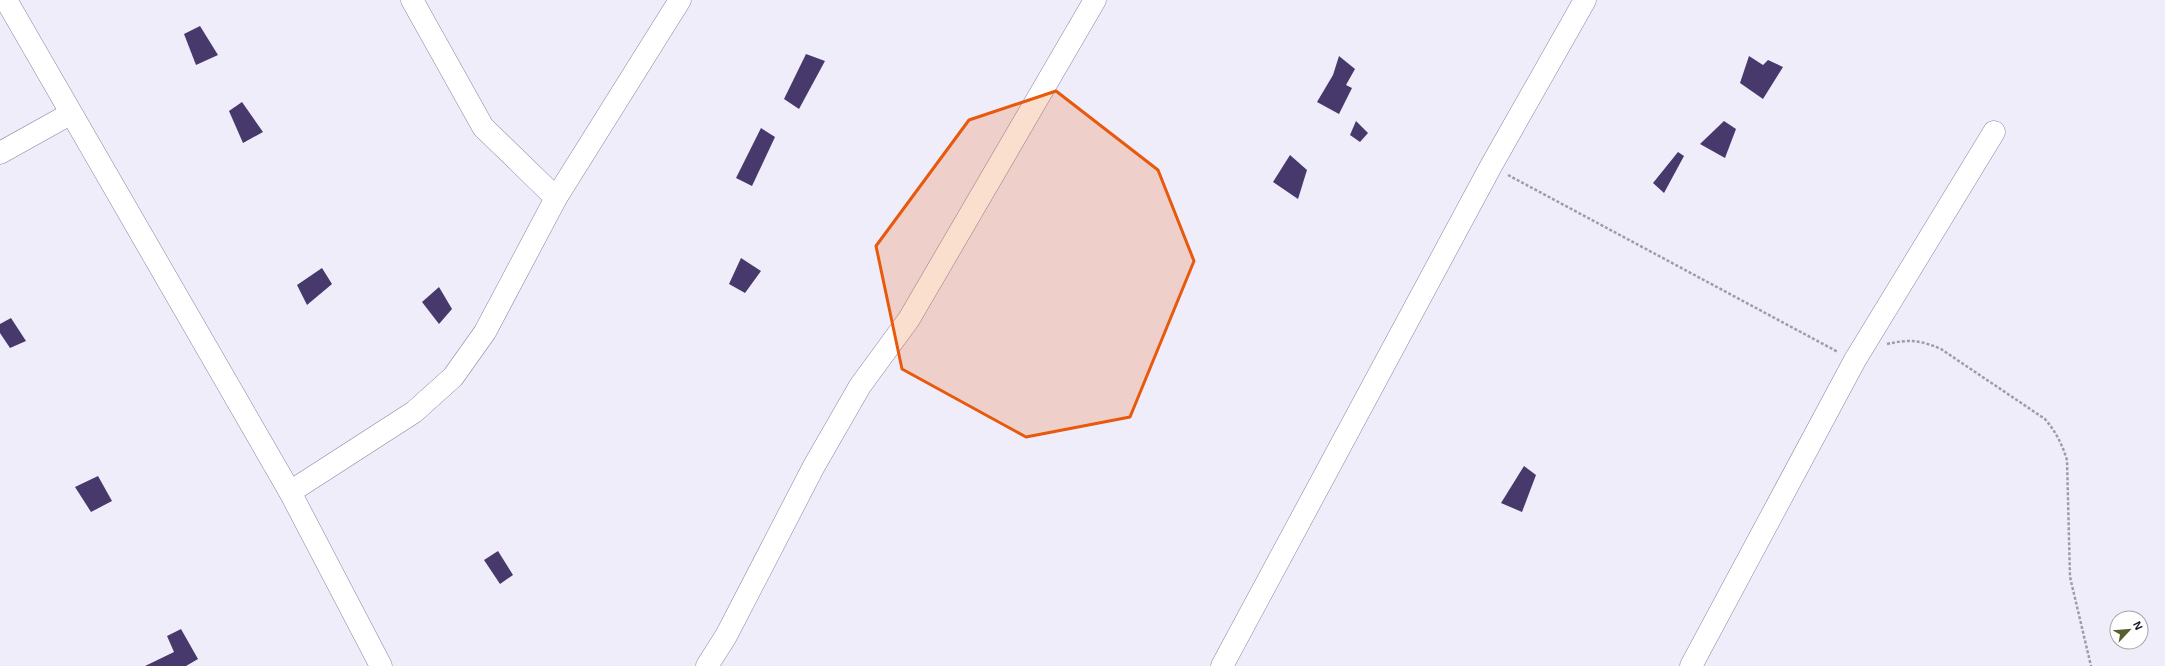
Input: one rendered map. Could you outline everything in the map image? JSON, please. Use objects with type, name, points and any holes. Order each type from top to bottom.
[{"type":"street","points":[[6,0],[70,114],[290,492],[381,666]]},
{"type":"street","points":[[412,0],[482,127],[556,198]]},
{"type":"street","points":[[290,492],[414,412],[453,377],[485,332],[556,198],[680,0]]},
{"type":"street","points":[[708,666],[726,636],[814,466],[856,392],[909,319],[1095,0]]},
{"type":"street","points":[[1222,666],[1491,166],[1585,0]]},
{"type":"street","points":[[0,153],[70,114]]},
{"type":"street","points":[[1691,666],[1855,360],[1994,132]]},
{"type":"highlighted area","points":[[1056,91],[1158,170],[1194,261],[1130,417],[1026,437],[902,369],[876,246],[969,120]]},
{"type":"building","points":[[200,26],[218,55],[196,65],[184,34]]},
{"type":"building","points":[[806,54],[825,61],[799,109],[784,99]]},
{"type":"building","points":[[1339,56],[1355,69],[1346,85],[1352,88],[1339,114],[1317,102],[1333,75]]},
{"type":"building","points":[[1749,56],[1763,65],[1768,60],[1783,67],[1763,99],[1740,83]]},
{"type":"building","points":[[242,102],[263,132],[243,143],[229,111]]},
{"type":"building","points":[[1356,121],[1368,133],[1360,142],[1350,135]]},
{"type":"building","points":[[1724,121],[1736,129],[1725,158],[1700,144]]},
{"type":"building","points":[[761,128],[775,137],[752,186],[736,178]]},
{"type":"building","points":[[1678,152],[1684,156],[1664,193],[1653,183]]},
{"type":"building","points":[[1290,155],[1307,170],[1298,199],[1273,182]]},
{"type":"building","points":[[741,258],[761,271],[745,293],[729,284]]},
{"type":"building","points":[[322,268],[332,284],[307,305],[297,285]]},
{"type":"building","points":[[439,287],[452,309],[439,324],[422,302]]},
{"type":"building","points":[[11,318],[26,341],[10,348],[0,333],[0,324]]},
{"type":"building","points":[[1524,466],[1536,475],[1522,512],[1501,503]]},
{"type":"building","points":[[98,476],[112,501],[91,512],[75,487]]},
{"type":"building","points":[[498,551],[513,575],[500,584],[484,560]]},
{"type":"building","points":[[181,629],[198,659],[186,666],[145,666],[174,652],[167,636]]}]
